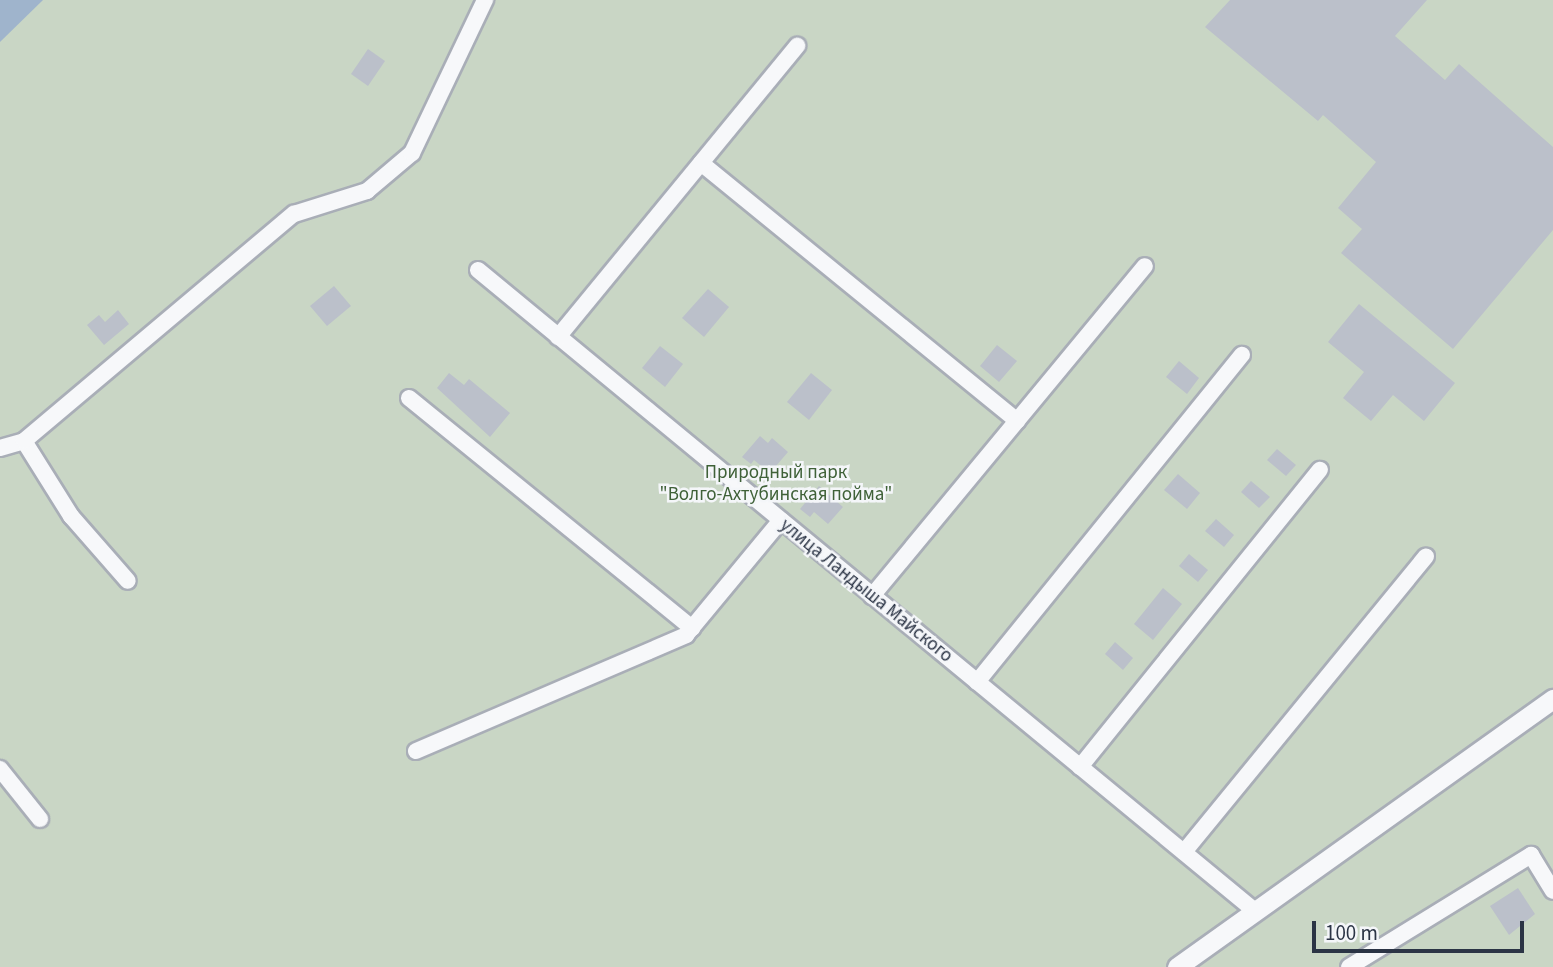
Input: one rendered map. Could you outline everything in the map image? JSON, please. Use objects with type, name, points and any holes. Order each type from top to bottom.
[{"type":"street","points":[[0,448],[24,441],[294,214],[367,191],[412,153],[485,0]]},
{"type":"street","points":[[558,337],[797,46]]},
{"type":"street","points":[[701,163],[1017,421]]},
{"type":"street","points":[[872,596],[1145,266]]},
{"type":"street","name":"улица Ландыша Майского","points":[[478,270],[1255,911]]},
{"type":"street","points":[[977,682],[1242,355]]},
{"type":"street","points":[[409,398],[692,628]]},
{"type":"street","points":[[24,441],[71,516],[128,580]]},
{"type":"street","points":[[1080,767],[1320,470]]},
{"type":"street","points":[[416,751],[686,635],[780,520]]},
{"type":"street","points":[[1184,852],[1426,556]]},
{"type":"street","points":[[1177,967],[1553,699]]},
{"type":"street","points":[[0,769],[40,819]]},
{"type":"street","points":[[1349,967],[1531,855],[1553,891]]},
{"type":"green space","name":"Природный парк \"Волго-Ахтубинская пойма\"","points":[[0,0],[1553,0],[1553,967],[0,967]]},
{"type":"water","points":[[0,0],[43,0],[0,42]]},
{"type":"building","points":[[1230,0],[1427,0],[1395,36],[1445,80],[1459,64],[1553,147],[1553,230],[1453,349],[1341,253],[1362,229],[1338,208],[1376,162],[1323,115],[1318,121],[1205,27]]},
{"type":"building","points":[[368,49],[385,61],[368,86],[351,74]]},
{"type":"building","points":[[334,286],[351,306],[327,326],[310,306]]},
{"type":"building","points":[[708,289],[729,307],[704,337],[682,318]]},
{"type":"building","points":[[1359,304],[1455,383],[1424,421],[1393,395],[1371,421],[1343,398],[1364,372],[1328,342]]},
{"type":"building","points":[[118,310],[129,324],[104,345],[87,325],[99,315],[105,322]]},
{"type":"building","points":[[997,345],[1017,361],[999,382],[980,366]]},
{"type":"building","points":[[660,346],[683,364],[665,387],[642,368]]},
{"type":"building","points":[[1179,361],[1199,378],[1187,394],[1166,377]]},
{"type":"building","points":[[449,373],[464,385],[469,379],[510,413],[490,437],[437,388]]},
{"type":"building","points":[[811,373],[832,390],[809,420],[787,402]]},
{"type":"building","points":[[760,436],[768,443],[772,438],[788,452],[770,473],[754,460],[751,464],[742,457]]},
{"type":"building","points":[[1277,449],[1296,465],[1286,476],[1267,460]]},
{"type":"building","points":[[1178,474],[1200,493],[1187,509],[1164,490]]},
{"type":"building","points":[[1251,481],[1270,497],[1259,508],[1241,492]]},
{"type":"building","points":[[819,486],[843,507],[828,524],[814,512],[810,517],[800,509]]},
{"type":"building","points":[[1216,519],[1234,535],[1224,547],[1205,531]]},
{"type":"building","points":[[1189,554],[1208,570],[1198,582],[1179,566]]},
{"type":"building","points":[[1163,588],[1182,604],[1153,640],[1134,624]]},
{"type":"building","points":[[1115,642],[1133,658],[1123,670],[1105,654]]},
{"type":"building","points":[[1518,888],[1535,914],[1509,935],[1490,906]]}]
